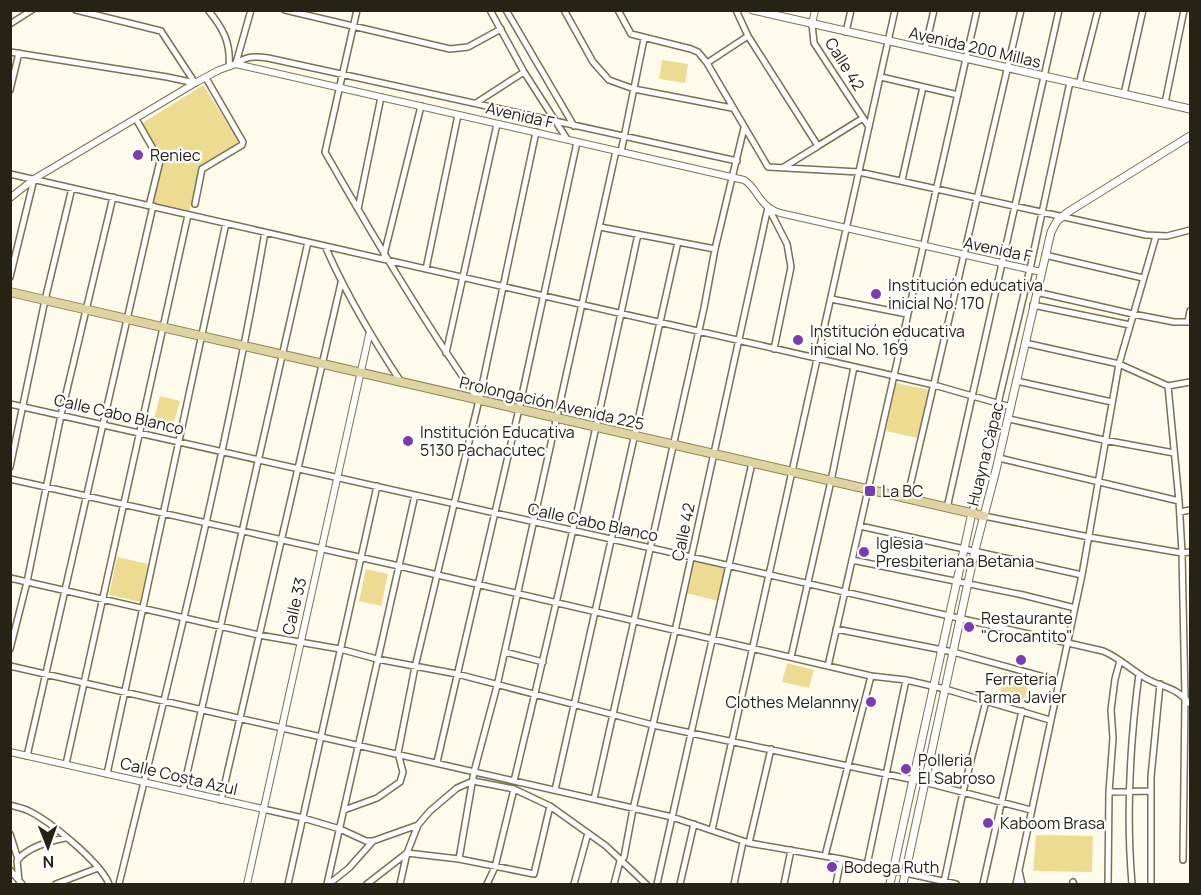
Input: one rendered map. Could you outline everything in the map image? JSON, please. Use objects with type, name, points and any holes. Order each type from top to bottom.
[{"type":"main road","name":"Avenida 200 Millas","points":[[753,10],[1191,109]]},
{"type":"main road","name":"Huayna Cápac","points":[[903,885],[975,550],[999,458],[1051,232],[1062,217],[1191,136]]},
{"type":"main road","name":"Prolongación Avenida 225","points":[[10,292],[984,516]]},
{"type":"main road","name":"Huayna Cápac","points":[[890,885],[972,513]]},
{"type":"street","points":[[10,24],[32,10]]},
{"type":"street","points":[[76,10],[157,29],[164,33],[195,83]]},
{"type":"street","points":[[113,19],[114,10]]},
{"type":"street","points":[[208,10],[222,28],[229,43],[232,65]]},
{"type":"street","points":[[232,65],[251,10]]},
{"type":"street","points":[[285,10],[450,49],[468,47],[501,29]]},
{"type":"street","points":[[357,10],[325,152],[384,255],[446,353],[479,400]]},
{"type":"street","points":[[490,10],[524,72],[567,139]]},
{"type":"street","points":[[506,10],[574,126]]},
{"type":"street","points":[[564,10],[599,70],[609,80],[634,89],[732,108]]},
{"type":"street","points":[[618,10],[631,34],[698,52],[707,63],[768,167],[859,172],[1156,236],[1167,236],[1191,230]]},
{"type":"street","points":[[736,10],[748,36],[818,146]]},
{"type":"street","name":"Calle 42","points":[[815,10],[812,24],[814,43],[869,127]]},
{"type":"street","points":[[846,32],[851,10]]},
{"type":"street","points":[[712,831],[895,10]]},
{"type":"street","points":[[925,49],[934,10]]},
{"type":"street","points":[[828,666],[978,10]]},
{"type":"street","points":[[907,499],[1021,10]]},
{"type":"street","points":[[947,508],[1059,10]]},
{"type":"street","points":[[1079,84],[1098,10]]},
{"type":"street","points":[[1124,94],[1143,10]]},
{"type":"street","points":[[1165,103],[1184,10]]},
{"type":"street","points":[[707,63],[748,36]]},
{"type":"street","points":[[459,859],[474,772],[505,652],[600,227],[618,152],[624,138],[644,39]]},
{"type":"street","points":[[10,52],[195,83]]},
{"type":"street","points":[[10,90],[19,53]]},
{"type":"street","points":[[10,198],[34,179],[195,83],[244,58],[255,57],[737,161]]},
{"type":"street","name":"Avenida F","points":[[232,65],[733,178],[748,183],[760,200],[780,213],[1041,272]]},
{"type":"street","points":[[476,103],[524,72]]},
{"type":"street","points":[[881,77],[958,95]]},
{"type":"street","points":[[195,204],[202,169],[242,145],[243,142],[206,78]]},
{"type":"street","name":"Huayna Cápac","points":[[972,513],[1030,270],[1070,82]]},
{"type":"street","points":[[902,180],[923,87]]},
{"type":"street","points":[[358,209],[381,97]]},
{"type":"street","points":[[384,255],[421,106]]},
{"type":"street","points":[[426,269],[458,115]]},
{"type":"street","points":[[782,168],[863,118]]},
{"type":"street","points":[[27,756],[128,319],[160,161],[136,119]]},
{"type":"street","points":[[446,353],[497,124]]},
{"type":"street","points":[[594,799],[699,332],[715,249],[744,128]]},
{"type":"street","points":[[344,810],[377,798],[400,782],[403,772],[398,753],[415,667],[479,400],[536,132]]},
{"type":"street","points":[[437,762],[578,142]]},
{"type":"street","points":[[10,174],[894,376],[1011,407]]},
{"type":"street","points":[[10,277],[34,179]]},
{"type":"street","points":[[10,467],[45,300],[72,188]]},
{"type":"street","points":[[10,649],[27,582],[61,415],[113,197]]},
{"type":"street","points":[[768,207],[787,244],[791,267],[774,349]]},
{"type":"street","name":"Calle 42","points":[[614,885],[620,861],[624,857],[768,207]]},
{"type":"street","points":[[66,764],[188,215]]},
{"type":"street","points":[[107,774],[226,223]]},
{"type":"street","points":[[600,227],[715,249]]},
{"type":"street","points":[[119,885],[245,346],[265,232]]},
{"type":"street","points":[[514,781],[573,532],[583,478],[597,427],[638,234]]},
{"type":"street","points":[[1016,885],[1082,575],[1119,364],[1156,236]]},
{"type":"street","points":[[183,791],[308,242]]},
{"type":"street","points":[[555,790],[678,242]]},
{"type":"street","points":[[325,246],[341,283],[369,335],[401,382]]},
{"type":"street","points":[[1045,255],[1143,278]]},
{"type":"street","points":[[221,800],[341,283]]},
{"type":"street","points":[[1036,292],[1174,322],[1189,322],[1191,311]]},
{"type":"street","points":[[831,298],[907,314]]},
{"type":"street","points":[[1033,305],[1130,325]]},
{"type":"street","name":"Calle 33","points":[[247,885],[369,335]]},
{"type":"street","points":[[1025,343],[1119,364],[1168,386],[1191,382]]},
{"type":"street","points":[[791,657],[855,367]]},
{"type":"street","points":[[1016,381],[1112,402]]},
{"type":"street","points":[[1168,386],[1182,553],[1185,698],[1183,860]]},
{"type":"street","name":"Calle Cabo Blanco","points":[[10,404],[573,532],[961,617],[1103,651],[1113,655],[1139,674],[1177,691],[1191,704]]},
{"type":"street","points":[[1008,419],[1174,453]]},
{"type":"street","points":[[999,458],[1179,501]]},
{"type":"street","points":[[657,885],[693,734],[752,463]]},
{"type":"street","points":[[10,479],[360,557],[871,676],[906,680],[1050,720]]},
{"type":"street","points":[[288,885],[377,486]]},
{"type":"street","points":[[328,885],[415,495]]},
{"type":"street","points":[[1180,512],[1191,510]]},
{"type":"street","name":"Prolongación Avenida 225","points":[[984,516],[1089,537],[1182,553],[1191,552]]},
{"type":"street","points":[[860,526],[1082,575]]},
{"type":"street","points":[[852,560],[1075,608]]},
{"type":"street","points":[[10,578],[259,635],[300,641],[457,674],[613,716],[924,782],[1031,810]]},
{"type":"street","points":[[1182,606],[1191,605]]},
{"type":"street","points":[[836,629],[953,652],[1059,681]]},
{"type":"street","points":[[1183,634],[1191,633]]},
{"type":"street","points":[[505,652],[543,662]]},
{"type":"street","points":[[1108,885],[1109,792],[1113,738],[1112,694],[1120,661]]},
{"type":"street","points":[[10,666],[594,799],[694,824],[746,842],[841,859],[956,885]]},
{"type":"street","points":[[1132,885],[1130,790],[1139,674]]},
{"type":"street","points":[[825,856],[871,676]]},
{"type":"street","points":[[867,865],[906,680]]},
{"type":"street","points":[[1151,885],[1152,752],[1160,684]]},
{"type":"street","points":[[944,882],[963,792],[986,701]]},
{"type":"street","points":[[983,885],[1022,711]]},
{"type":"street","points":[[734,885],[771,749]]},
{"type":"street","name":"Calle Costa Azul","points":[[10,752],[303,818],[340,829],[366,841],[373,841]]},
{"type":"street","points":[[400,885],[406,853],[418,825],[430,811],[457,788],[473,781],[514,789],[550,806],[606,846],[646,885]]},
{"type":"street","points":[[487,885],[495,867],[514,789]]},
{"type":"street","points":[[1109,792],[1151,791]]},
{"type":"street","points":[[367,885],[406,853],[459,859],[534,874],[550,806]]},
{"type":"street","points":[[11,807],[28,810],[86,853],[109,885]]},
{"type":"street","points":[[680,885],[694,824]]},
{"type":"street","points":[[328,885],[349,868],[373,841],[418,825]]},
{"type":"street","points":[[574,885],[588,833]]},
{"type":"street","points":[[10,834],[18,859],[20,883]]},
{"type":"street","points":[[18,859],[49,841],[65,838]]},
{"type":"street","points":[[784,885],[791,850]]},
{"type":"street","points":[[836,885],[841,859]]},
{"type":"street","points":[[56,885],[98,868]]},
{"type":"street","points":[[10,870],[20,883]]},
{"type":"street","points":[[1019,870],[1022,885]]},
{"type":"shaded area","points":[[662,60],[688,64],[685,83],[659,79]]},
{"type":"shaded area","points":[[203,85],[240,143],[199,169],[189,213],[152,204],[162,160],[141,124]]},
{"type":"shaded area","points":[[896,383],[930,390],[917,438],[886,431]]},
{"type":"shaded area","points":[[160,396],[180,401],[172,429],[153,423]]},
{"type":"shaded area","points":[[117,557],[148,564],[140,602],[109,595]]},
{"type":"shaded area","points":[[693,561],[726,569],[718,601],[686,593]]},
{"type":"shaded area","points":[[366,569],[388,574],[381,606],[359,601]]},
{"type":"shaded area","points":[[787,663],[814,670],[809,688],[782,682]]},
{"type":"shaded area","points":[[1004,672],[1030,679],[1024,704],[999,697]]},
{"type":"shaded area","points":[[1036,835],[1093,836],[1092,872],[1033,871]]},
{"type":"place","name":"Reniec","points":[[138,155]]},
{"type":"place","name":"Institución educativa inicial No. 170","points":[[876,294]]},
{"type":"place","name":"Institución educativa inicial No. 169","points":[[798,340]]},
{"type":"place","name":"Institución Educativa 5130 Pachacutec","points":[[408,441]]},
{"type":"place","name":"La BC","points":[[870,491]]},
{"type":"place","name":"Iglesia Presbiteriana Betania","points":[[864,552]]},
{"type":"place","name":"Restaurante \"Crocantito\"","points":[[969,627]]},
{"type":"place","name":"Ferretería Tarma Javier","points":[[1021,660]]},
{"type":"place","name":"Clothes Melannny","points":[[871,702]]},
{"type":"place","name":"Polleria El Sabroso","points":[[906,769]]},
{"type":"place","name":"Kaboom Brasa","points":[[988,823]]},
{"type":"place","name":"Bodega Ruth","points":[[832,867]]}]
